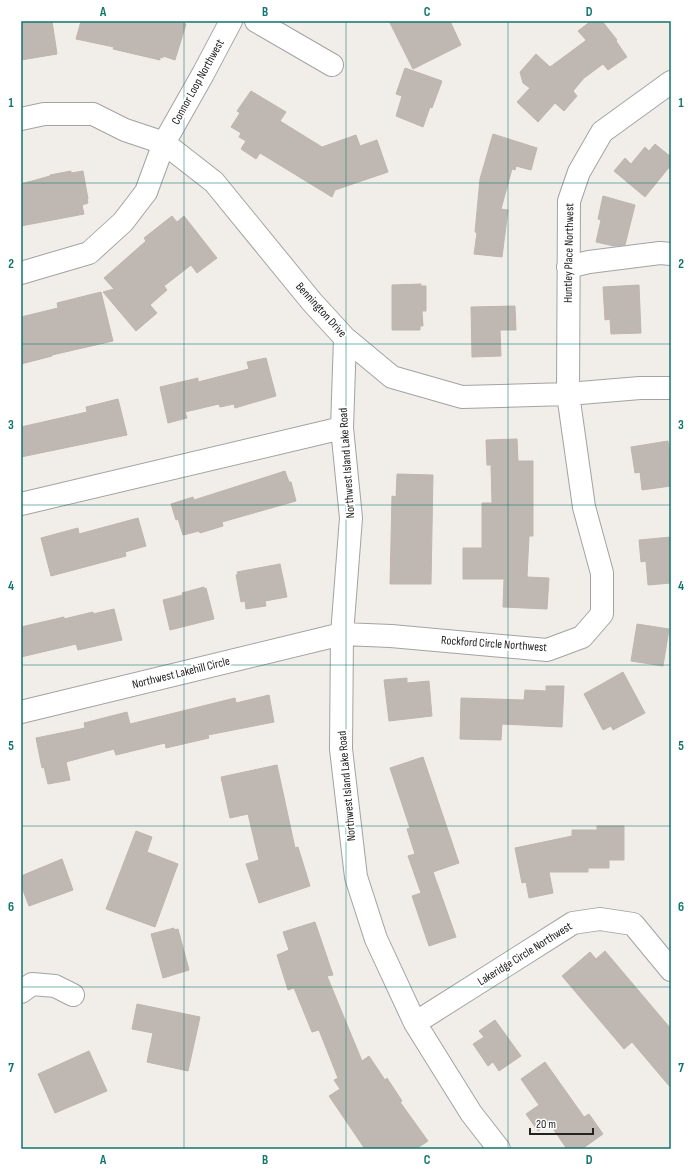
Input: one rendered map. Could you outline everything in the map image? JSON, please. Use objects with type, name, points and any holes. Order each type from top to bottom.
[{"type":"street","name":"Connor Loop Northwest","points":[[21,273],[89,253],[123,222],[146,192],[164,143],[231,21]]},
{"type":"street","points":[[256,21],[332,65]]},
{"type":"street","name":"Huntley Place Northwest","points":[[568,394],[569,201],[579,172],[602,132],[671,82]]},
{"type":"street","name":"Bennington Drive","points":[[21,119],[44,114],[94,114],[125,130],[164,143],[214,182],[312,302],[345,338],[392,377],[462,396],[568,394],[640,388],[671,388]]},
{"type":"street","points":[[568,267],[589,262],[660,253],[671,254]]},
{"type":"street","name":"Northwest Island Lake Road","points":[[345,338],[342,428],[351,518],[342,634],[341,749],[356,877],[376,939],[415,1023],[471,1113],[498,1149]]},
{"type":"street","name":"Rockford Circle Northwest","points":[[342,634],[391,636],[548,650],[582,637],[602,614],[602,573],[584,507],[568,394]]},
{"type":"street","points":[[21,504],[342,428]]},
{"type":"street","name":"Northwest Lakehill Circle","points":[[21,712],[342,634]]},
{"type":"street","name":"Lakeridge Circle Northwest","points":[[415,1023],[573,922],[600,919],[633,924],[671,970]]},
{"type":"street","points":[[21,992],[32,984],[55,986],[73,995]]},
{"type":"building","points":[[21,21],[52,21],[57,54],[21,60]]},
{"type":"building","points":[[81,21],[176,21],[186,24],[175,60],[163,56],[163,58],[160,57],[160,60],[113,49],[114,47],[76,39]]},
{"type":"building","points":[[389,21],[450,21],[461,45],[413,69]]},
{"type":"building","points":[[591,21],[602,21],[617,40],[616,41],[627,57],[608,70],[603,64],[584,78],[573,91],[577,96],[564,111],[555,103],[538,122],[517,102],[530,88],[523,83],[520,72],[536,54],[550,67],[586,40],[578,31]]},
{"type":"building","points":[[405,68],[442,81],[423,127],[396,116],[402,96],[396,94]]},
{"type":"building","points":[[251,91],[286,112],[280,121],[322,147],[356,135],[360,146],[377,140],[388,172],[335,190],[332,197],[260,153],[256,159],[241,149],[246,141],[239,137],[241,133],[231,127],[240,113],[237,111]]},
{"type":"building","points":[[493,134],[537,148],[531,170],[516,166],[515,170],[512,169],[501,209],[508,210],[502,257],[474,254],[477,233],[475,232],[480,179]]},
{"type":"building","points":[[655,144],[671,157],[671,165],[645,197],[614,171],[625,158],[631,164],[645,147],[649,151]]},
{"type":"building","points":[[71,171],[71,173],[83,171],[88,199],[88,203],[82,205],[84,214],[21,226],[21,184],[50,175]]},
{"type":"building","points":[[603,196],[635,205],[625,245],[614,246],[596,242],[601,220],[598,219]]},
{"type":"building","points":[[172,216],[177,222],[184,216],[217,258],[197,273],[191,265],[164,286],[167,290],[150,305],[157,313],[136,331],[103,292],[114,289],[104,278],[146,241],[144,238]]},
{"type":"building","points":[[421,284],[421,286],[426,286],[426,311],[422,311],[423,326],[420,326],[420,330],[392,330],[392,285]]},
{"type":"building","points":[[639,285],[641,333],[611,334],[610,319],[605,320],[603,287]]},
{"type":"building","points":[[101,292],[113,341],[52,355],[21,364],[21,317],[58,308],[57,303]]},
{"type":"building","points":[[515,306],[516,330],[500,330],[501,356],[472,357],[471,307]]},
{"type":"building","points":[[266,358],[276,396],[235,408],[234,404],[220,407],[219,404],[185,412],[187,418],[168,423],[160,387],[198,378],[198,382],[249,369],[247,362]]},
{"type":"building","points":[[118,399],[127,435],[21,457],[21,427],[87,412],[86,407]]},
{"type":"building","points":[[517,439],[518,461],[533,461],[533,536],[529,536],[527,577],[549,578],[547,609],[503,607],[504,579],[463,579],[463,548],[482,548],[482,503],[492,503],[491,465],[487,465],[486,440]]},
{"type":"building","points":[[668,441],[671,459],[671,486],[642,490],[640,472],[635,473],[631,447]]},
{"type":"building","points":[[285,471],[289,482],[291,482],[296,501],[222,522],[223,526],[200,533],[199,531],[183,535],[171,504],[193,497],[194,500]]},
{"type":"building","points":[[397,474],[433,475],[431,584],[390,584],[392,496],[396,497]]},
{"type":"building","points":[[138,518],[146,546],[125,552],[126,556],[51,576],[41,538],[78,528],[79,534]]},
{"type":"building","points":[[671,537],[671,583],[648,585],[646,561],[641,562],[639,540]]},
{"type":"building","points":[[280,564],[287,597],[265,601],[266,606],[246,609],[245,601],[241,602],[236,575],[238,574],[237,572]]},
{"type":"building","points":[[204,587],[204,589],[206,588],[214,619],[170,630],[163,600],[183,595],[182,593]]},
{"type":"building","points":[[114,609],[122,640],[78,650],[76,644],[21,657],[21,627],[64,617],[64,619]]},
{"type":"building","points":[[637,624],[669,629],[663,666],[631,661]]},
{"type":"building","points":[[623,672],[645,713],[613,730],[611,726],[603,730],[584,694]]},
{"type":"building","points":[[407,678],[407,683],[429,681],[432,716],[389,721],[384,680]]},
{"type":"building","points":[[546,686],[564,686],[562,727],[502,724],[501,740],[460,739],[461,698],[524,700],[525,690],[546,691]]},
{"type":"building","points":[[269,695],[274,722],[208,735],[209,738],[166,748],[165,743],[116,755],[114,749],[66,762],[70,780],[48,784],[44,767],[42,768],[36,738],[85,728],[84,723],[127,712],[130,724],[235,698],[236,703]]},
{"type":"building","points":[[423,757],[459,863],[433,872],[456,937],[429,946],[412,896],[421,893],[408,856],[415,854],[407,829],[410,828],[390,768]]},
{"type":"building","points":[[277,765],[295,848],[298,847],[310,886],[259,903],[246,864],[259,860],[248,814],[230,818],[221,777]]},
{"type":"building","points":[[597,826],[624,826],[624,860],[609,860],[609,868],[588,868],[588,872],[549,872],[553,893],[529,898],[526,882],[522,883],[515,848],[572,836],[572,830],[597,830]]},
{"type":"building","points":[[136,831],[152,837],[147,852],[178,864],[155,927],[106,909]]},
{"type":"building","points":[[62,859],[73,890],[29,906],[21,885],[21,876]]},
{"type":"building","points":[[315,922],[333,975],[327,976],[362,1061],[369,1056],[385,1080],[387,1078],[402,1101],[400,1102],[428,1141],[416,1149],[365,1149],[329,1096],[340,1089],[334,1080],[338,1078],[319,1030],[312,1032],[294,988],[288,990],[277,955],[289,950],[283,932]]},
{"type":"building","points":[[174,928],[174,930],[178,929],[189,970],[163,978],[151,934]]},
{"type":"building","points":[[605,951],[671,1029],[671,1088],[632,1042],[624,1049],[562,976],[590,952],[596,959]]},
{"type":"building","points":[[137,1004],[200,1017],[188,1071],[147,1062],[153,1033],[132,1029]]},
{"type":"building","points":[[495,1020],[521,1056],[499,1071],[493,1062],[488,1066],[473,1044],[484,1037],[479,1031]]},
{"type":"building","points":[[89,1051],[107,1091],[55,1113],[38,1074]]},
{"type":"building","points":[[545,1062],[584,1117],[589,1114],[603,1134],[582,1149],[567,1149],[549,1123],[538,1131],[526,1114],[539,1105],[521,1079]]}]
